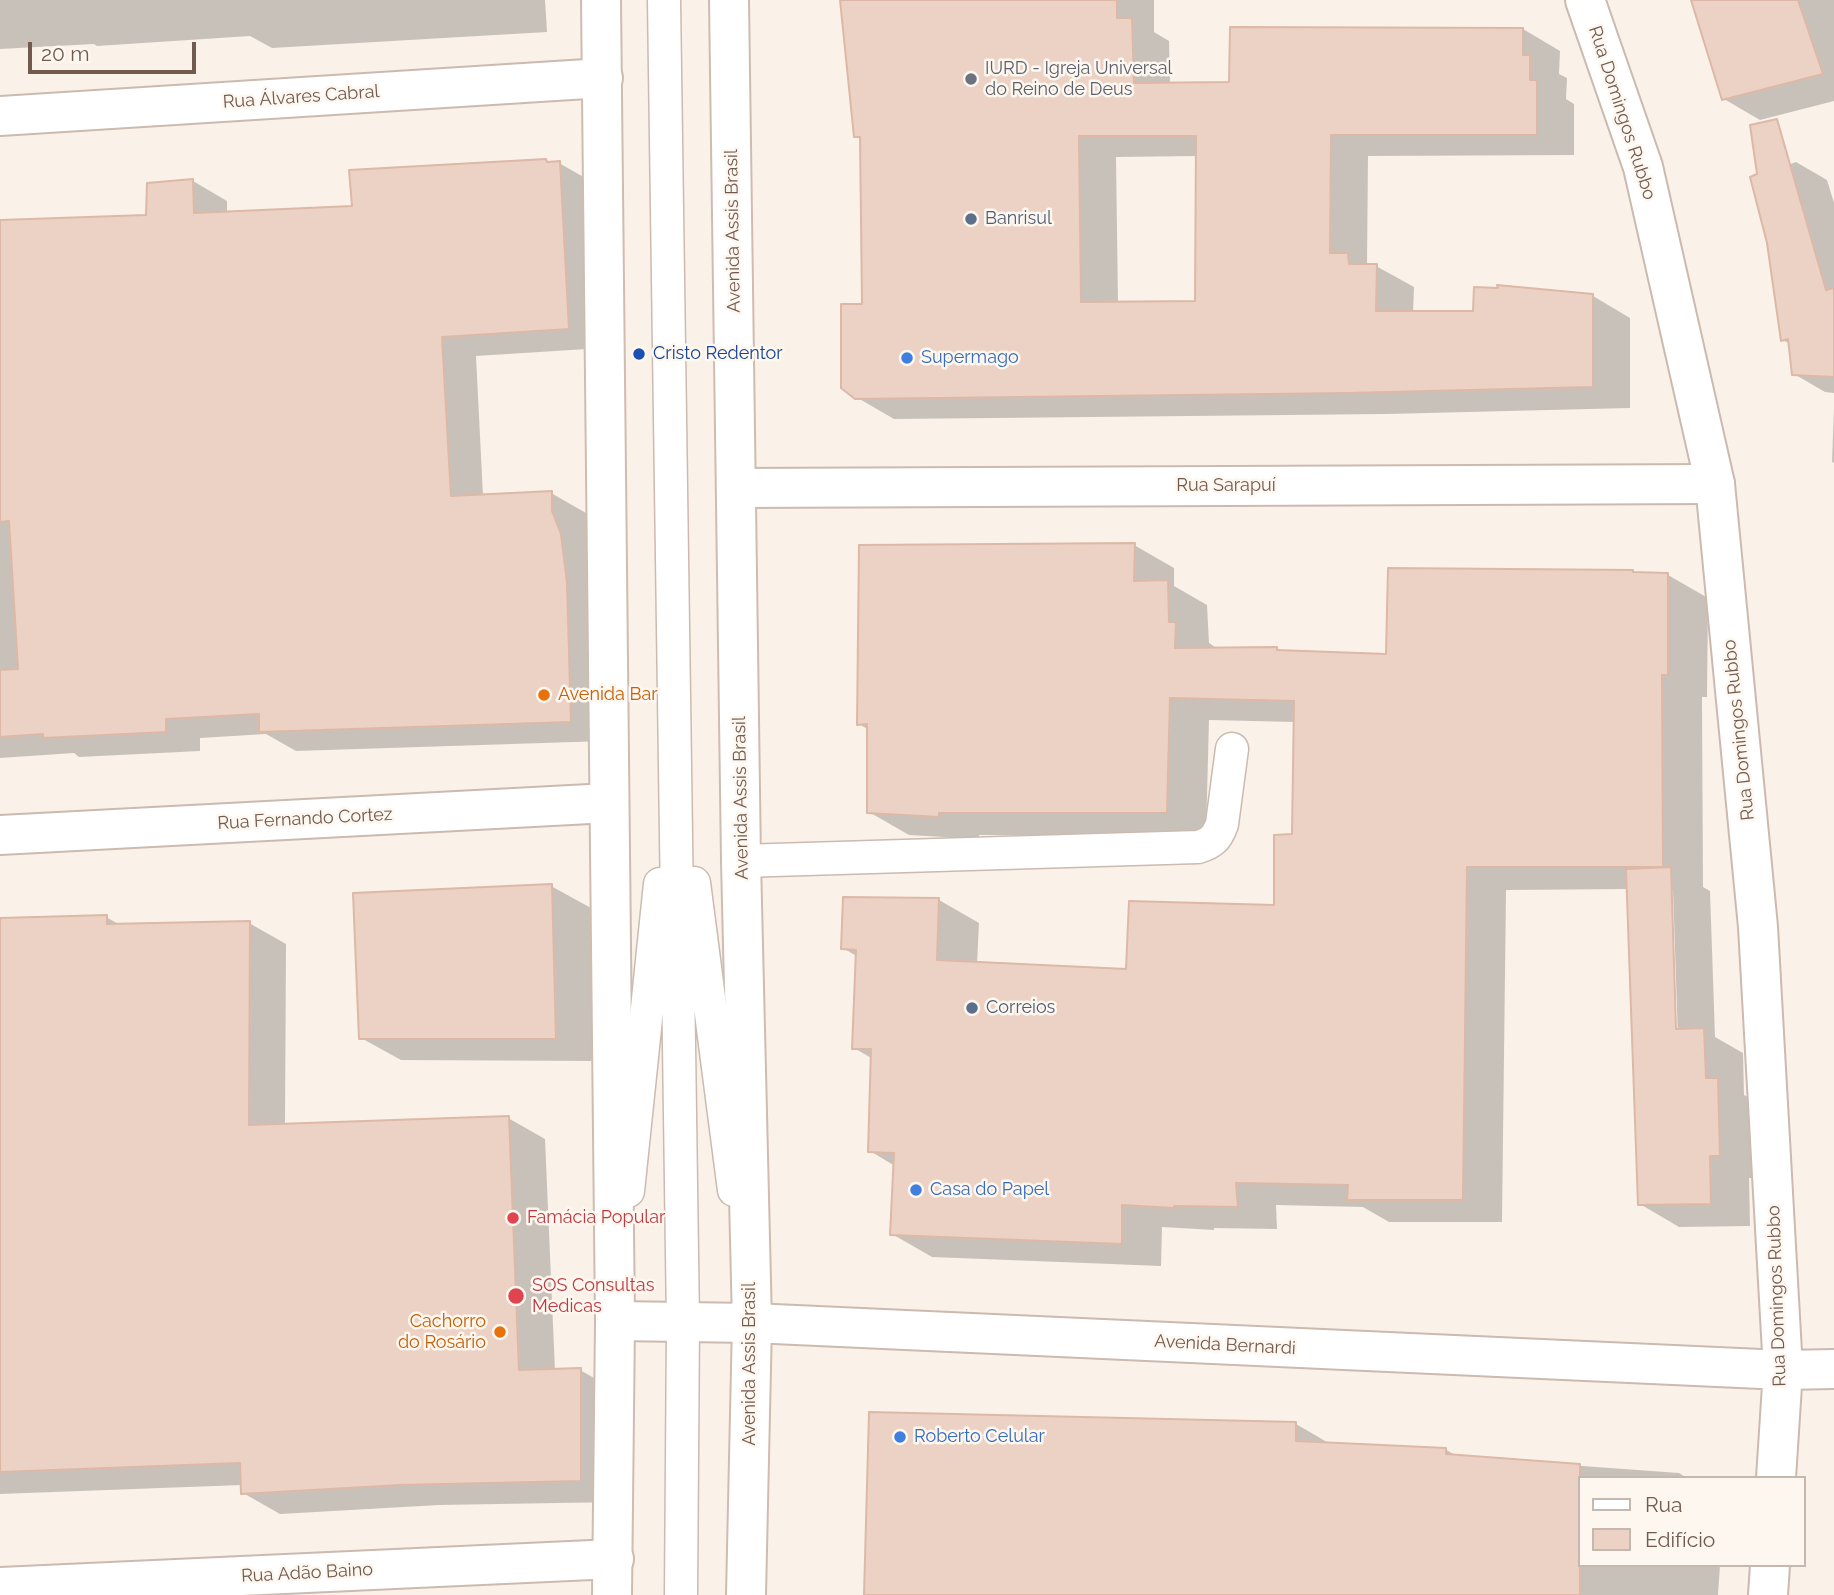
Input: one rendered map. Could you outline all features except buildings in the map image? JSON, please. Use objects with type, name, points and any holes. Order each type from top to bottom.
[{"type":"street","points":[[601,0],[615,1321],[613,1577]]},
{"type":"street","name":"Avenida Assis Brasil","points":[[729,0],[741,861],[751,1323],[746,1595]]},
{"type":"street","name":"Rua Domingos Rubbo","points":[[1585,0],[1643,167],[1715,484],[1758,928],[1783,1370],[1776,1476]]},
{"type":"street","name":"Rua Álvares Cabral","points":[[0,116],[603,78]]},
{"type":"street","name":"Rua Sarapuí","points":[[737,488],[1715,484]]},
{"type":"street","name":"Rua Fernando Cortez","points":[[0,835],[609,803]]},
{"type":"street","name":"Avenida Bernardi","points":[[615,1321],[751,1323],[1783,1370],[1834,1369]]},
{"type":"street","points":[[1768,1595],[1770,1567]]},
{"type":"street","name":"Rua Adão Baino","points":[[0,1587],[613,1577]]},
{"type":"lane","points":[[664,0],[683,1322],[681,1595]]},
{"type":"lane","points":[[615,1321],[675,736]]},
{"type":"lane","points":[[675,736],[751,1323]]},
{"type":"lane","points":[[741,861],[1198,847],[1210,843],[1218,836],[1232,749]]},
{"type":"place","name":"IURD - Igreja Universal do Reino de Deus","points":[[971,79]]},
{"type":"place","name":"Banrisul","points":[[971,219]]},
{"type":"place","name":"Cristo Redentor","points":[[639,354]]},
{"type":"place","name":"Supermago","points":[[907,358]]},
{"type":"place","name":"Avenida Bar","points":[[544,695]]},
{"type":"place","name":"Correios","points":[[972,1008]]},
{"type":"place","name":"Casa do Papel","points":[[916,1190]]},
{"type":"place","name":"Famácia Popular","points":[[513,1218]]},
{"type":"place","name":"SOS Consultas Medicas","points":[[516,1296]]},
{"type":"place","name":"Cachorro do Rosário","points":[[500,1332]]},
{"type":"place","name":"Roberto Celular","points":[[900,1437]]}]
